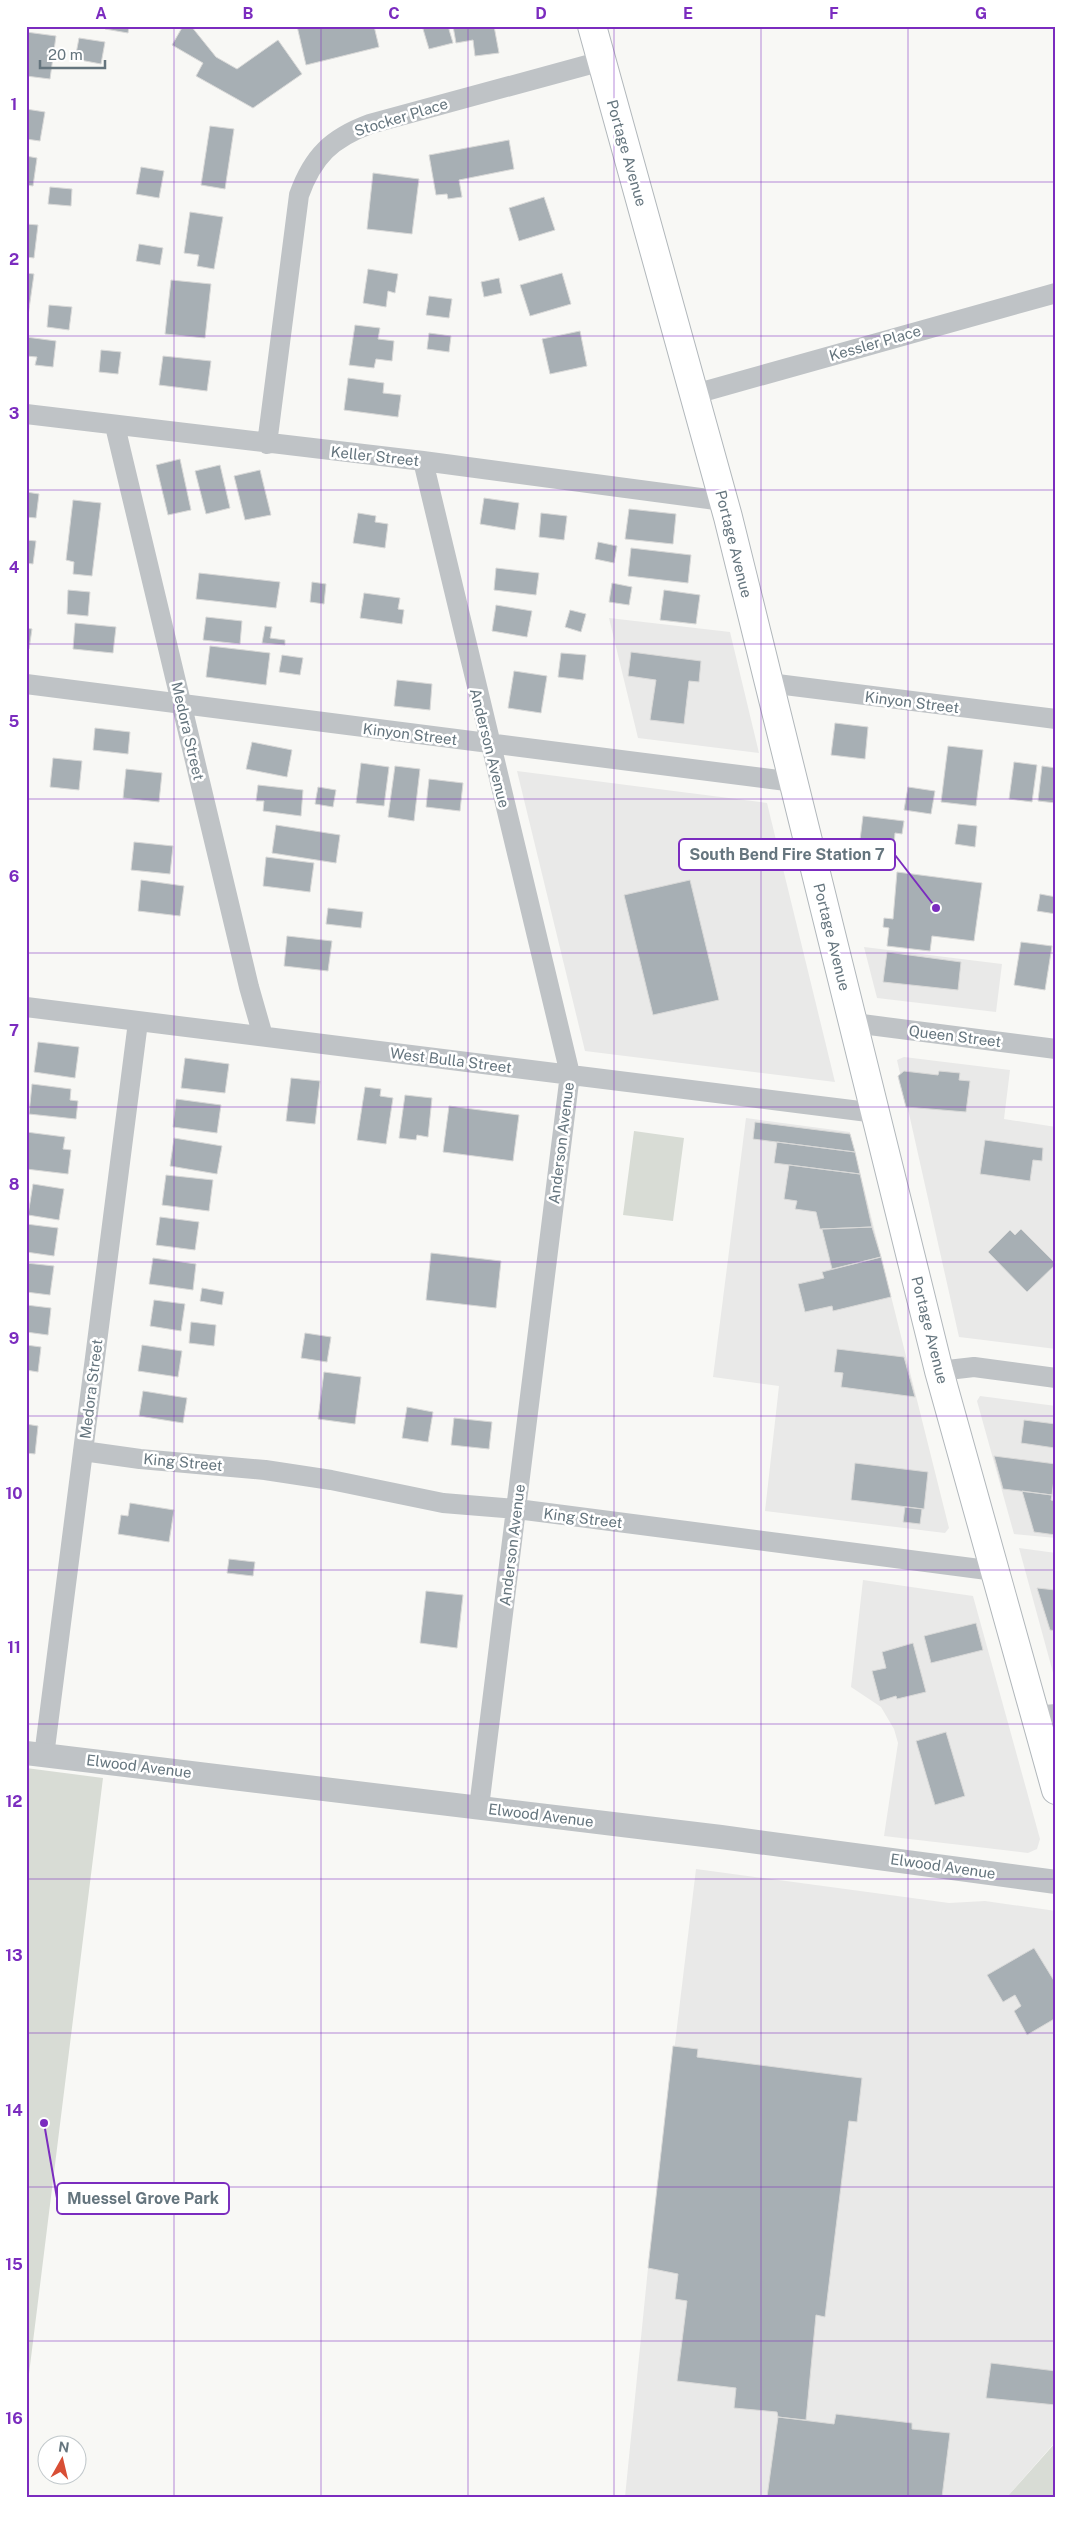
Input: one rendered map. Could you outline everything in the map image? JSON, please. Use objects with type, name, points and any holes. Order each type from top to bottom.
[{"type":"main road","name":"Portage Avenue","points":[[592,26],[723,501],[939,1371],[995,1571],[1045,1715],[1056,1790]]},
{"type":"street","name":"Stocker Place","points":[[267,444],[299,195],[306,176],[317,157],[348,132],[370,124],[602,61]]},
{"type":"street","name":"Kessler Place","points":[[695,394],[1056,293]]},
{"type":"street","name":"Keller Street","points":[[26,414],[422,461],[723,501]]},
{"type":"street","name":"Medora Street","points":[[115,426],[249,987],[263,1036]]},
{"type":"street","name":"Anderson Avenue","points":[[422,461],[570,1074],[479,1807]]},
{"type":"street","name":"Kinyon Street","points":[[769,683],[1056,719]]},
{"type":"street","name":"Kinyon Street","points":[[26,684],[794,782]]},
{"type":"street","name":"West Bulla Street","points":[[26,1007],[876,1113]]},
{"type":"street","name":"Medora Street","points":[[35,1754],[83,1451],[138,1022]]},
{"type":"street","name":"Queen Street","points":[[854,1023],[1056,1049]]},
{"type":"street","points":[[939,1371],[974,1367],[1056,1378]]},
{"type":"street","name":"King Street","points":[[83,1451],[140,1459],[265,1470],[331,1480],[443,1502],[517,1509],[995,1571]]},
{"type":"street","name":"Elwood Avenue","points":[[35,1754],[479,1807],[1056,1882]]},
{"type":"shaded area","points":[[609,618],[730,632],[759,753],[638,738]]},
{"type":"shaded area","points":[[517,771],[767,803],[835,1082],[585,1051]]},
{"type":"shaded area","points":[[864,947],[1002,964],[996,1012],[877,998]]},
{"type":"shaded area","points":[[904,1057],[1010,1070],[1004,1119],[1056,1127],[1056,1349],[959,1337],[897,1060]]},
{"type":"shaded area","points":[[746,1118],[850,1132],[949,1528],[945,1533],[765,1511],[779,1386],[713,1377]]},
{"type":"shaded area","points":[[634,1131],[684,1138],[673,1221],[623,1215]]},
{"type":"shaded area","points":[[980,1396],[1056,1406],[1056,1538],[1014,1534],[977,1401]]},
{"type":"shaded area","points":[[1019,1548],[1056,1553],[1056,1680],[1055,1680]]},
{"type":"shaded area","points":[[863,1580],[973,1596],[1040,1839],[1037,1849],[1028,1853],[884,1836],[898,1743],[894,1729],[881,1707],[851,1687]]},
{"type":"shaded area","points":[[26,1768],[103,1778],[26,2398]]},
{"type":"shaded area","points":[[696,1869],[949,1903],[985,1901],[1056,1911],[1056,2441],[1007,2497],[625,2497],[648,2268]]},
{"type":"shaded area","points":[[1056,2442],[1056,2497],[1007,2497]]},
{"type":"building","points":[[106,26],[129,26],[128,33],[105,29]]},
{"type":"building","points":[[183,26],[191,26],[216,57],[237,69],[278,40],[302,74],[253,108],[196,76],[203,63],[172,45]]},
{"type":"building","points":[[297,26],[374,26],[379,47],[306,65]]},
{"type":"building","points":[[433,26],[448,26],[453,43],[429,49],[423,29]]},
{"type":"building","points":[[453,26],[494,26],[499,53],[475,56],[473,40],[456,43]]},
{"type":"building","points":[[26,32],[56,36],[50,79],[26,76]]},
{"type":"building","points":[[79,38],[105,42],[101,64],[75,59]]},
{"type":"building","points":[[26,109],[45,112],[40,141],[26,139]]},
{"type":"building","points":[[210,126],[234,129],[225,189],[201,185]]},
{"type":"building","points":[[509,140],[514,169],[459,180],[462,197],[448,199],[447,194],[436,195],[429,155]]},
{"type":"building","points":[[26,156],[37,158],[33,186],[26,185]]},
{"type":"building","points":[[141,167],[164,171],[159,198],[136,194]]},
{"type":"building","points":[[373,173],[419,179],[412,234],[367,229]]},
{"type":"building","points":[[50,187],[72,189],[71,206],[48,204]]},
{"type":"building","points":[[544,197],[555,230],[519,241],[509,208]]},
{"type":"building","points":[[190,212],[223,217],[214,269],[197,266],[199,255],[184,253]]},
{"type":"building","points":[[26,224],[38,225],[34,258],[26,257]]},
{"type":"building","points":[[139,244],[163,248],[160,265],[136,261]]},
{"type":"building","points":[[368,269],[398,274],[395,293],[388,291],[386,307],[363,303]]},
{"type":"building","points":[[26,273],[34,274],[28,316],[26,316]]},
{"type":"building","points":[[562,273],[571,304],[530,316],[520,285]]},
{"type":"building","points":[[499,278],[502,293],[484,297],[481,282]]},
{"type":"building","points":[[171,280],[211,284],[205,338],[165,334]]},
{"type":"building","points":[[429,296],[452,299],[449,318],[426,315]]},
{"type":"building","points":[[49,305],[72,307],[69,330],[47,327]]},
{"type":"building","points":[[355,325],[380,328],[378,339],[394,341],[392,361],[376,359],[374,368],[349,365]]},
{"type":"building","points":[[580,331],[587,366],[550,374],[542,339]]},
{"type":"building","points":[[429,333],[451,336],[449,352],[427,349]]},
{"type":"building","points":[[26,337],[56,341],[53,367],[35,365],[37,357],[26,356]]},
{"type":"building","points":[[101,350],[121,352],[118,374],[99,372]]},
{"type":"building","points":[[163,356],[211,361],[207,391],[159,385]]},
{"type":"building","points":[[348,378],[384,383],[383,393],[401,395],[398,417],[344,410]]},
{"type":"building","points":[[180,459],[191,510],[168,515],[156,465]]},
{"type":"building","points":[[220,465],[230,508],[206,514],[195,471]]},
{"type":"building","points":[[260,470],[271,515],[245,520],[234,476]]},
{"type":"building","points":[[26,492],[39,494],[36,518],[26,517]]},
{"type":"building","points":[[484,498],[519,503],[515,530],[480,524]]},
{"type":"building","points":[[73,500],[101,503],[92,576],[73,574],[74,562],[66,560]]},
{"type":"building","points":[[629,509],[676,514],[673,544],[625,539]]},
{"type":"building","points":[[358,513],[376,516],[375,522],[388,524],[385,548],[353,543]]},
{"type":"building","points":[[541,513],[567,516],[564,540],[539,537]]},
{"type":"building","points":[[26,540],[36,541],[33,564],[26,563]]},
{"type":"building","points":[[598,542],[617,546],[614,563],[595,559]]},
{"type":"building","points":[[631,548],[691,555],[688,583],[628,576]]},
{"type":"building","points":[[496,568],[539,573],[536,595],[494,590]]},
{"type":"building","points":[[199,573],[280,582],[276,608],[196,599]]},
{"type":"building","points":[[312,582],[326,584],[324,604],[310,602]]},
{"type":"building","points":[[612,583],[632,587],[629,605],[609,602]]},
{"type":"building","points":[[68,590],[90,592],[88,616],[67,614]]},
{"type":"building","points":[[664,590],[700,595],[696,624],[660,620]]},
{"type":"building","points":[[364,593],[400,598],[398,609],[404,610],[402,624],[360,618]]},
{"type":"building","points":[[496,605],[532,611],[527,637],[492,631]]},
{"type":"building","points":[[570,610],[586,614],[581,632],[565,627]]},
{"type":"building","points":[[206,617],[242,621],[240,644],[203,640]]},
{"type":"building","points":[[75,623],[116,627],[113,653],[73,649]]},
{"type":"building","points":[[265,626],[272,627],[270,638],[285,640],[285,645],[262,643]]},
{"type":"building","points":[[26,628],[32,629],[29,649],[26,649]]},
{"type":"building","points":[[210,646],[270,653],[266,685],[206,677]]},
{"type":"building","points":[[631,652],[701,661],[699,682],[689,681],[684,724],[650,720],[656,680],[628,676]]},
{"type":"building","points":[[561,653],[586,655],[583,680],[558,677]]},
{"type":"building","points":[[282,655],[303,658],[300,675],[279,672]]},
{"type":"building","points":[[514,671],[547,676],[541,713],[508,708]]},
{"type":"building","points":[[397,680],[432,684],[430,710],[394,706]]},
{"type":"building","points":[[835,723],[868,727],[865,759],[831,755]]},
{"type":"building","points":[[95,728],[130,732],[128,754],[93,750]]},
{"type":"building","points":[[252,742],[292,750],[287,777],[246,769]]},
{"type":"building","points":[[948,746],[983,750],[976,806],[941,802]]},
{"type":"building","points":[[53,758],[82,761],[79,790],[50,787]]},
{"type":"building","points":[[1014,762],[1037,765],[1032,802],[1009,799]]},
{"type":"building","points":[[361,763],[389,767],[384,806],[356,803]]},
{"type":"building","points":[[395,766],[420,769],[414,821],[388,817]]},
{"type":"building","points":[[1042,766],[1056,768],[1056,803],[1038,801]]},
{"type":"building","points":[[126,769],[162,773],[159,802],[123,798]]},
{"type":"building","points":[[429,779],[463,783],[460,811],[426,807]]},
{"type":"building","points":[[258,785],[303,790],[301,816],[263,811],[264,801],[256,801]]},
{"type":"building","points":[[318,787],[336,790],[333,807],[315,804]]},
{"type":"building","points":[[908,787],[935,791],[931,814],[904,810]]},
{"type":"building","points":[[863,816],[904,821],[902,834],[895,833],[894,845],[860,840]]},
{"type":"building","points":[[958,824],[977,826],[975,847],[955,844]]},
{"type":"building","points":[[276,825],[340,835],[336,863],[272,853]]},
{"type":"building","points":[[134,842],[173,846],[170,874],[131,870]]},
{"type":"building","points":[[266,857],[314,863],[310,892],[263,886]]},
{"type":"building","points":[[897,872],[982,883],[974,941],[932,936],[930,951],[887,946],[889,928],[883,927],[884,918],[893,919]]},
{"type":"building","points":[[141,880],[184,886],[180,916],[138,911]]},
{"type":"building","points":[[690,880],[719,1000],[653,1015],[624,895]]},
{"type":"building","points":[[1040,894],[1056,897],[1056,914],[1037,911]]},
{"type":"building","points":[[328,908],[363,912],[361,928],[326,924]]},
{"type":"building","points":[[287,936],[332,941],[328,971],[284,966]]},
{"type":"building","points":[[1021,942],[1052,946],[1045,990],[1014,985]]},
{"type":"building","points":[[887,952],[961,962],[958,990],[883,982]]},
{"type":"building","points":[[38,1042],[79,1047],[75,1078],[34,1072]]},
{"type":"building","points":[[185,1058],[229,1064],[225,1093],[181,1088]]},
{"type":"building","points":[[904,1071],[938,1075],[939,1071],[960,1073],[959,1080],[970,1081],[966,1112],[906,1107],[898,1076]]},
{"type":"building","points":[[291,1078],[320,1081],[315,1124],[286,1121]]},
{"type":"building","points":[[32,1084],[71,1089],[70,1100],[78,1101],[76,1119],[29,1114]]},
{"type":"building","points":[[365,1087],[381,1089],[380,1096],[393,1098],[386,1144],[357,1140]]},
{"type":"building","points":[[405,1095],[432,1098],[428,1137],[417,1135],[416,1140],[399,1138]]},
{"type":"building","points":[[176,1099],[221,1105],[217,1133],[173,1127]]},
{"type":"building","points":[[449,1106],[519,1115],[513,1161],[443,1152]]},
{"type":"building","points":[[755,1122],[850,1134],[855,1152],[753,1139]]},
{"type":"building","points":[[26,1132],[65,1137],[63,1149],[71,1150],[68,1174],[26,1169]]},
{"type":"building","points":[[174,1138],[222,1146],[217,1174],[170,1166]]},
{"type":"building","points":[[985,1140],[1043,1148],[1042,1161],[1033,1160],[1030,1181],[980,1174]]},
{"type":"building","points":[[777,1142],[855,1152],[860,1174],[774,1163]]},
{"type":"building","points":[[789,1165],[860,1174],[872,1227],[820,1229],[816,1212],[795,1209],[797,1201],[784,1199]]},
{"type":"building","points":[[166,1175],[213,1180],[209,1211],[162,1205]]},
{"type":"building","points":[[33,1184],[64,1189],[59,1220],[28,1215]]},
{"type":"building","points":[[160,1217],[199,1222],[195,1250],[156,1245]]},
{"type":"building","points":[[26,1224],[58,1228],[54,1256],[26,1252]]},
{"type":"building","points":[[872,1227],[881,1257],[832,1269],[822,1229]]},
{"type":"building","points":[[1021,1229],[1056,1264],[1027,1292],[988,1252],[1010,1230],[1015,1235]]},
{"type":"building","points":[[431,1253],[501,1261],[496,1308],[426,1300]]},
{"type":"building","points":[[881,1257],[891,1297],[833,1311],[832,1306],[805,1312],[798,1284],[824,1278],[822,1272]]},
{"type":"building","points":[[153,1258],[196,1264],[193,1290],[149,1284]]},
{"type":"building","points":[[26,1263],[54,1266],[50,1295],[26,1292]]},
{"type":"building","points":[[202,1288],[224,1292],[222,1305],[200,1301]]},
{"type":"building","points":[[154,1300],[185,1304],[181,1331],[150,1326]]},
{"type":"building","points":[[26,1305],[51,1308],[48,1335],[26,1332]]},
{"type":"building","points":[[191,1322],[216,1325],[214,1346],[189,1343]]},
{"type":"building","points":[[305,1333],[331,1337],[327,1362],[301,1358]]},
{"type":"building","points":[[26,1345],[41,1347],[38,1372],[26,1370]]},
{"type":"building","points":[[142,1345],[182,1351],[178,1377],[138,1371]]},
{"type":"building","points":[[837,1349],[904,1357],[915,1397],[841,1387],[843,1373],[834,1372]]},
{"type":"building","points":[[324,1372],[361,1377],[355,1424],[318,1419]]},
{"type":"building","points":[[143,1391],[187,1398],[183,1423],[139,1416]]},
{"type":"building","points":[[407,1407],[433,1412],[428,1442],[402,1438]]},
{"type":"building","points":[[454,1418],[492,1422],[489,1449],[451,1445]]},
{"type":"building","points":[[1024,1420],[1056,1424],[1055,1448],[1021,1443]]},
{"type":"building","points":[[26,1424],[38,1426],[35,1454],[26,1453]]},
{"type":"building","points":[[994,1456],[1056,1464],[1052,1495],[1003,1489]]},
{"type":"building","points":[[855,1463],[928,1472],[924,1509],[851,1500]]},
{"type":"building","points":[[1022,1491],[1052,1495],[1051,1500],[1056,1501],[1056,1535],[1034,1532]]},
{"type":"building","points":[[130,1503],[174,1510],[169,1542],[118,1534],[121,1515],[128,1516]]},
{"type":"building","points":[[905,1507],[922,1509],[920,1524],[903,1522]]},
{"type":"building","points":[[229,1559],[255,1562],[253,1576],[227,1573]]},
{"type":"building","points":[[1037,1588],[1056,1590],[1056,1631],[1050,1630]]},
{"type":"building","points":[[426,1591],[463,1595],[457,1648],[420,1643]]},
{"type":"building","points":[[976,1623],[983,1650],[931,1663],[924,1636]]},
{"type":"building","points":[[913,1643],[926,1692],[897,1699],[896,1696],[880,1701],[872,1671],[886,1668],[882,1652]]},
{"type":"building","points":[[946,1732],[965,1796],[935,1805],[916,1741]]},
{"type":"building","points":[[1034,1948],[1056,1984],[1056,2018],[1027,2035],[1014,2011],[1021,2006],[1015,1995],[1003,2002],[987,1975]]},
{"type":"building","points":[[673,2046],[698,2049],[697,2057],[862,2078],[857,2122],[849,2121],[825,2317],[816,2315],[806,2420],[778,2417],[777,2412],[734,2408],[736,2388],[677,2381],[687,2301],[675,2299],[678,2274],[648,2268]]},
{"type":"building","points":[[991,2363],[1056,2371],[1056,2405],[986,2398]]},
{"type":"building","points":[[836,2414],[912,2423],[912,2429],[950,2433],[942,2497],[767,2497],[778,2417],[834,2424]]},
{"type":"place","name":"South Bend Fire Station 7","points":[[936,908]]},
{"type":"place","name":"Muessel Grove Park","points":[[44,2123]]}]
